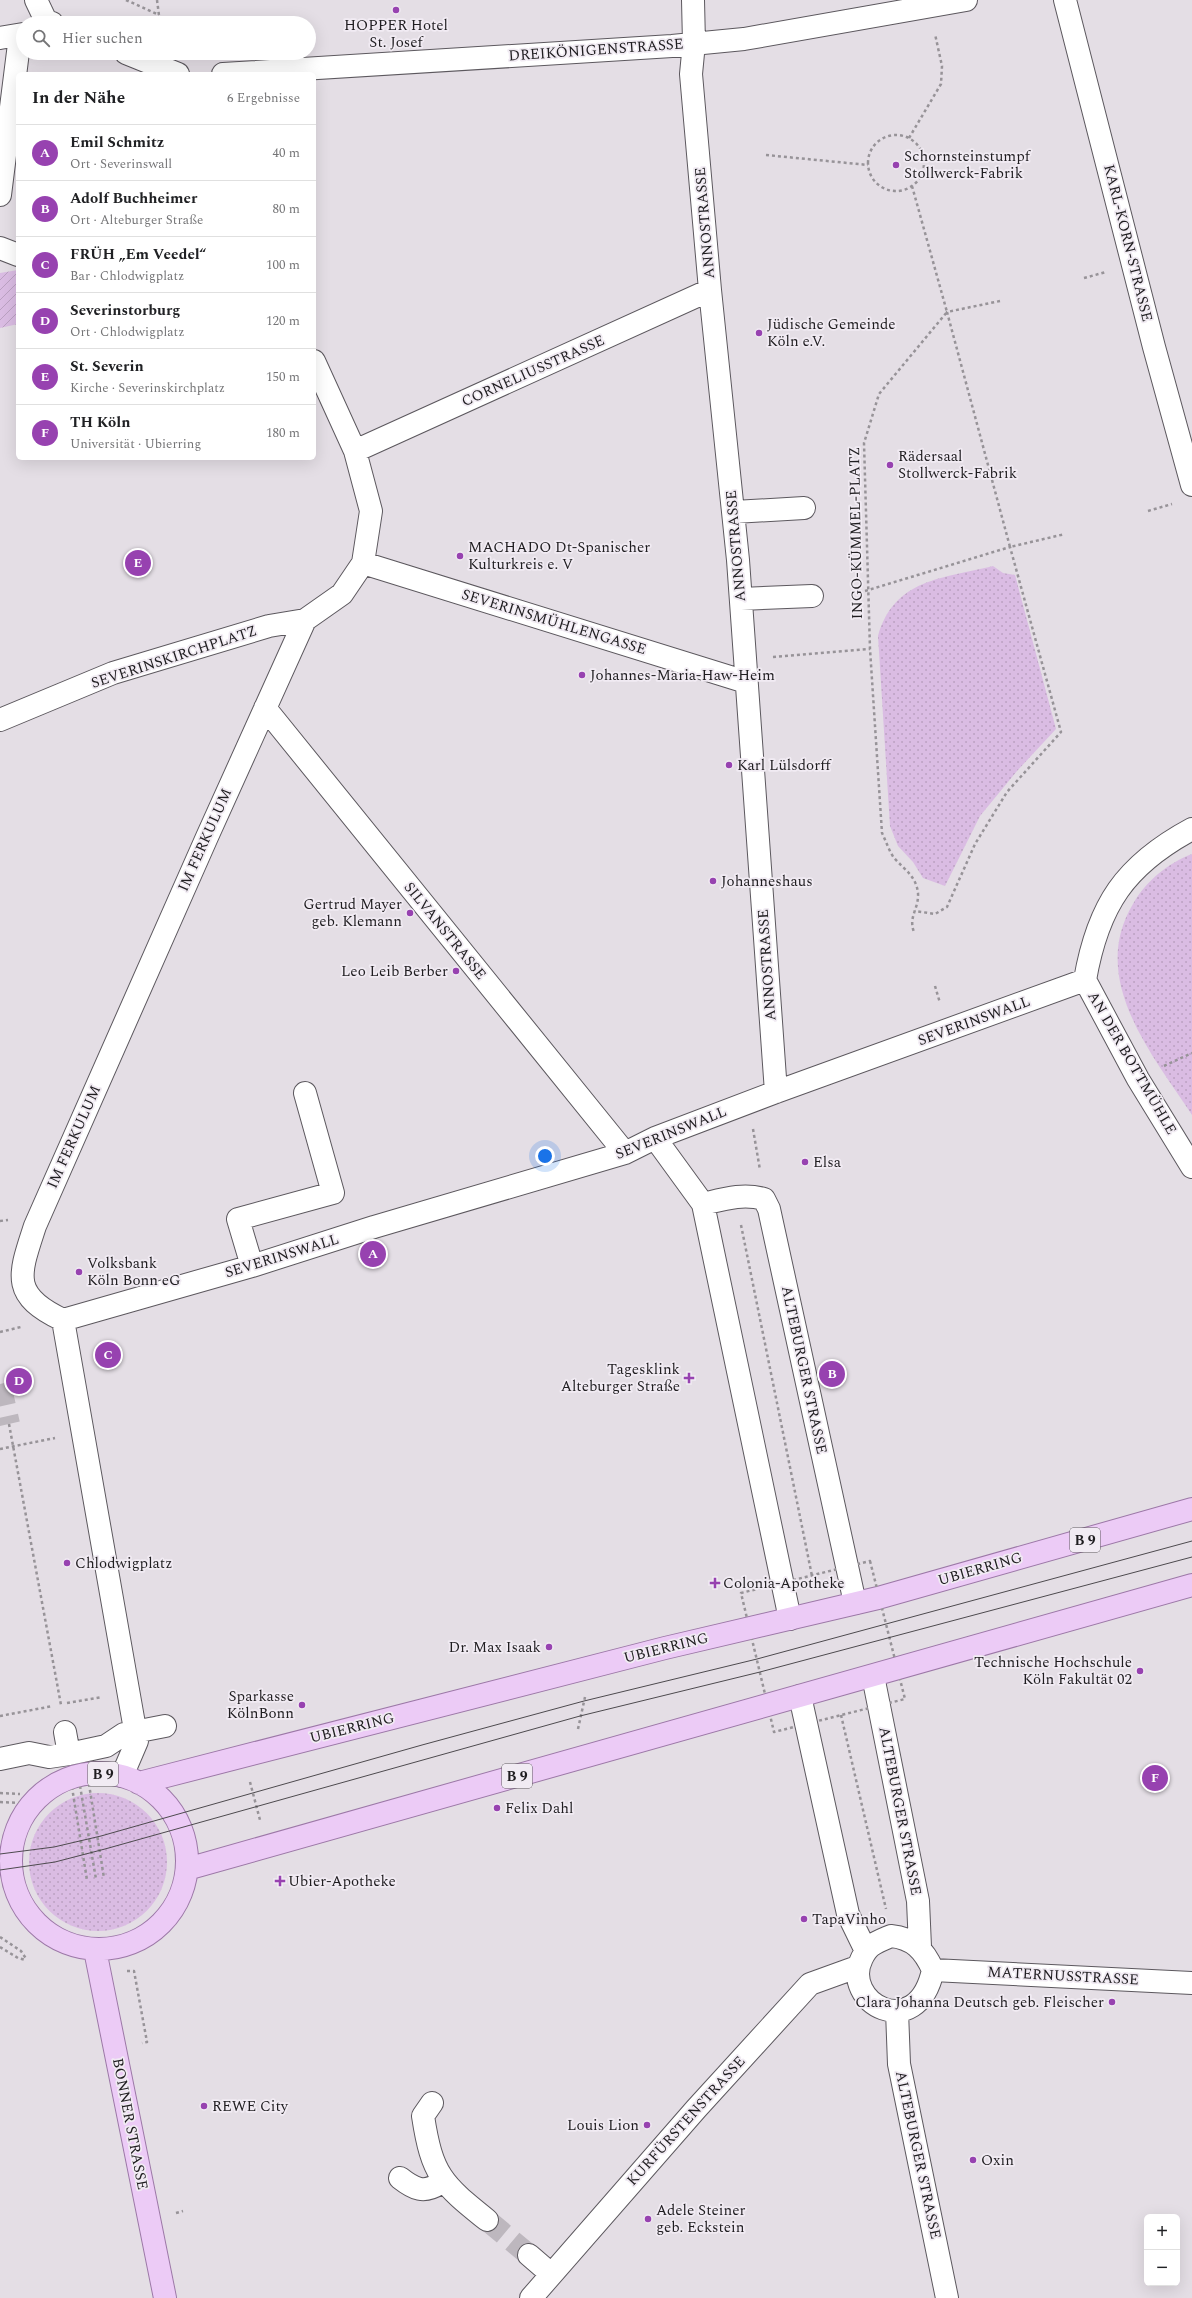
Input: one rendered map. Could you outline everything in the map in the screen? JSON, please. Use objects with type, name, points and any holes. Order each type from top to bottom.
[{"type":"main road","name":"UBIERRING","points":[[130,1780],[878,1598],[1192,1509]]},
{"type":"main road","name":"B 9","points":[[187,1869],[1192,1585]]},
{"type":"main road","name":"B 9","points":[[96,1774],[130,1780],[159,1796],[174,1814],[181,1829],[186,1848],[187,1869],[178,1901],[158,1928],[128,1945],[95,1950],[53,1938],[8,1895],[11,1854],[8,1829],[48,1790],[65,1781],[96,1774]]},
{"type":"main road","name":"BONNER STRASSE","points":[[95,1950],[165,2298]]},
{"type":"street","points":[[36,0],[44,16]]},
{"type":"street","name":"ANNOSTRASSE","points":[[693,0],[694,43],[691,74],[710,290],[734,512],[776,1092]]},
{"type":"street","name":"DREIKÖNIGENSTRASSE","points":[[253,72],[744,39],[928,8],[966,0]]},
{"type":"street","name":"KARL-KORN-STRASSE","points":[[1065,0],[1154,346],[1192,485]]},
{"type":"street","points":[[0,195],[14,36]]},
{"type":"street","points":[[143,60],[173,72]]},
{"type":"street","points":[[0,248],[16,254]]},
{"type":"street","name":"CORNELIUSSTRASSE","points":[[355,451],[710,290]]},
{"type":"street","points":[[305,620],[342,594],[363,563],[371,511],[355,451],[316,365]]},
{"type":"street","points":[[734,512],[804,508]]},
{"type":"street","name":"SEVERINSMÜHLENGASSE","points":[[363,563],[746,682]]},
{"type":"street","points":[[741,599],[812,596]]},
{"type":"street","name":"IM FERKULUM","points":[[63,1320],[42,1310],[32,1301],[24,1288],[22,1273],[33,1232],[305,620]]},
{"type":"street","name":"SEVERINSKIRCHPLATZ","points":[[0,720],[113,673],[269,626],[305,620]]},
{"type":"street","name":"SILVANSTRASSE","points":[[265,708],[625,1153]]},
{"type":"street","points":[[1085,980],[1090,952],[1098,923],[1113,895],[1136,868],[1163,845],[1192,829]]},
{"type":"street","name":"SEVERINSWALL","points":[[63,1320],[252,1266],[381,1225],[625,1153],[655,1138],[776,1092],[1085,980]]},
{"type":"street","name":"AN DER BOTTMÜHLE","points":[[1085,980],[1138,1079],[1192,1167]]},
{"type":"street","points":[[252,1266],[238,1219],[333,1193],[305,1093]]},
{"type":"street","points":[[655,1138],[703,1204],[790,1619]]},
{"type":"street","points":[[703,1204],[736,1197],[752,1196],[764,1199]]},
{"type":"street","name":"ALTEBURGER STRASSE","points":[[764,1199],[770,1215],[855,1603]]},
{"type":"street","points":[[63,1320],[136,1732],[137,1741],[130,1780]]},
{"type":"street","name":"ALTEBURGER STRASSE","points":[[873,1676],[918,1901],[920,1947],[933,1970]]},
{"type":"street","points":[[800,1696],[848,1914],[862,1959]]},
{"type":"street","points":[[0,1759],[29,1753],[49,1757],[70,1764],[106,1746],[124,1734],[165,1726]]},
{"type":"street","points":[[65,1732],[70,1764]]},
{"type":"street","points":[[920,1947],[909,1940],[891,1936],[871,1946],[862,1959],[858,1978],[864,1994],[872,2003],[887,2010],[897,2011],[912,2006],[923,1998],[930,1987],[933,1970]]},
{"type":"street","name":"KURFÜRSTENSTRASSE","points":[[531,2298],[810,1984],[862,1959]]},
{"type":"street","name":"MATERNUSSTRASSE","points":[[933,1970],[1192,1983]]},
{"type":"street","name":"ALTEBURGER STRASSE","points":[[897,2011],[899,2064],[947,2298]]},
{"type":"street","points":[[432,2103],[423,2116],[430,2155],[436,2168],[454,2193],[487,2220]]},
{"type":"street","points":[[400,2178],[415,2189],[432,2188],[440,2183]]},
{"type":"street","points":[[529,2255],[551,2274]]},
{"type":"path","points":[[126,0],[159,15]]},
{"type":"path","points":[[157,0],[159,15]]},
{"type":"path","points":[[909,138],[941,84],[942,66],[928,8]]},
{"type":"path","points":[[899,135],[909,138],[917,144],[922,152],[924,161],[923,171],[919,180],[912,186],[896,191],[880,186],[870,173],[868,164],[869,155],[881,140],[899,135]]},
{"type":"path","points":[[766,156],[868,164]]},
{"type":"path","points":[[912,186],[1061,732],[1007,792],[975,844],[947,908],[935,914],[915,911]]},
{"type":"path","points":[[947,312],[1000,301]]},
{"type":"path","name":"INGO-KÜMMEL-PLATZ","points":[[914,932],[911,924],[918,893],[912,875],[894,858],[882,833],[870,649],[864,443],[880,394],[947,312]]},
{"type":"path","points":[[1148,511],[1177,503]]},
{"type":"path","points":[[865,591],[1010,547],[1065,534]]},
{"type":"path","points":[[746,682],[762,658],[870,649]]},
{"type":"path","points":[[748,1103],[764,1199]]},
{"type":"path","points":[[736,1197],[812,1576]]},
{"type":"path","points":[[9,1424],[61,1704]]},
{"type":"path","points":[[0,1449],[83,1432]]},
{"type":"path","points":[[807,1724],[774,1732],[741,1593],[782,1582],[847,1568],[870,1561],[878,1598],[905,1699],[878,1706]]},
{"type":"path","points":[[0,1716],[128,1692]]},
{"type":"path","points":[[579,1734],[578,1728],[587,1692]]},
{"type":"path","points":[[841,1715],[891,1930],[891,1936]]},
{"type":"path","points":[[70,1764],[87,1880]]},
{"type":"path","points":[[86,1772],[104,1878]]},
{"type":"path","points":[[78,1773],[96,1879]]},
{"type":"path","points":[[249,1779],[262,1827]]},
{"type":"path","points":[[0,1793],[20,1794]]},
{"type":"path","points":[[0,1802],[20,1803]]},
{"type":"path","points":[[0,1937],[21,1951],[26,1960],[18,1958],[0,1947]]},
{"type":"path","points":[[134,1971],[147,2042]]},
{"type":"shaded area","points":[[16,270],[16,324],[0,328],[0,273]]},
{"type":"shaded area","points":[[993,566],[1003,573],[1015,575],[1056,729],[1017,771],[980,816],[945,886],[923,878],[913,862],[898,846],[890,826],[878,636],[886,617],[896,602],[908,592],[923,584],[939,579]]},
{"type":"shaded area","points":[[1192,854],[1192,1115],[1144,1041],[1131,1015],[1121,988],[1118,960],[1121,932],[1138,896],[1158,874],[1174,862]]},
{"type":"shaded area","points":[[91,1793],[105,1793],[131,1801],[147,1813],[159,1829],[162,1836],[166,1849],[166,1875],[162,1888],[159,1895],[147,1911],[131,1923],[124,1926],[105,1931],[91,1931],[65,1923],[49,1911],[37,1895],[34,1888],[29,1869],[29,1855],[37,1829],[49,1813],[65,1801],[72,1798]]},
{"type":"tunnel","points":[[0,1384],[9,1424]]},
{"type":"tunnel","points":[[487,2220],[529,2255]]},
{"type":"tram line","points":[[0,1854],[54,1847],[101,1836],[422,1745],[584,1701],[757,1659],[1192,1541]]},
{"type":"tram line","points":[[0,1870],[55,1862],[105,1849],[580,1716],[760,1672],[1192,1557]]},
{"type":"place","name":"HOPPER Hotel St. Josef","points":[[396,10]]},
{"type":"place","name":"Schornsteinstumpf Stollwerck-Fabrik","points":[[896,165]]},
{"type":"place","name":"Jüdische Gemeinde Köln e.V.","points":[[759,333]]},
{"type":"place","name":"Rädersaal Stollwerck-Fabrik","points":[[890,465]]},
{"type":"place","name":"MACHADO Dt-Spanischer Kulturkreis e. V","points":[[460,556]]},
{"type":"place","name":"St. Severin","points":[[138,563]]},
{"type":"place","name":"Johannes-Maria-Haw-Heim","points":[[582,675]]},
{"type":"place","name":"Karl Lülsdorff","points":[[729,765]]},
{"type":"place","name":"Johanneshaus","points":[[713,881]]},
{"type":"place","name":"Gertrud Mayer geb. Klemann","points":[[410,913]]},
{"type":"place","name":"Leo Leib Berber","points":[[456,971]]},
{"type":"place","name":"Elsa","points":[[805,1162]]},
{"type":"place","name":"Emil Schmitz","points":[[373,1254]]},
{"type":"place","name":"Volksbank Köln Bonn eG","points":[[79,1272]]},
{"type":"place","name":"FRÜH „Em Veedel“","points":[[108,1355]]},
{"type":"place","name":"Adolf Buchheimer","points":[[832,1374]]},
{"type":"place","name":"Tagesklink Alteburger Straße","points":[[689,1378]]},
{"type":"place","name":"Severinstorburg","points":[[19,1381]]},
{"type":"place","name":"Chlodwigplatz","points":[[67,1563]]},
{"type":"place","name":"Colonia-Apotheke","points":[[715,1583]]},
{"type":"place","name":"Dr. Max Isaak","points":[[549,1647]]},
{"type":"place","name":"Technische Hochschule Köln Fakultät 02","points":[[1140,1671]]},
{"type":"place","name":"Sparkasse KölnBonn","points":[[302,1705]]},
{"type":"place","name":"TH Köln","points":[[1155,1778]]},
{"type":"place","name":"Felix Dahl","points":[[497,1808]]},
{"type":"place","name":"Ubier-Apotheke","points":[[280,1881]]},
{"type":"place","name":"TapaVinho","points":[[804,1919]]},
{"type":"place","name":"Clara Johanna Deutsch geb. Fleischer","points":[[1112,2002]]},
{"type":"place","name":"REWE City","points":[[204,2106]]},
{"type":"place","name":"Louis Lion","points":[[647,2125]]},
{"type":"place","name":"Oxin","points":[[973,2160]]},
{"type":"place","name":"Adele Steiner geb. Eckstein","points":[[648,2219]]}]
